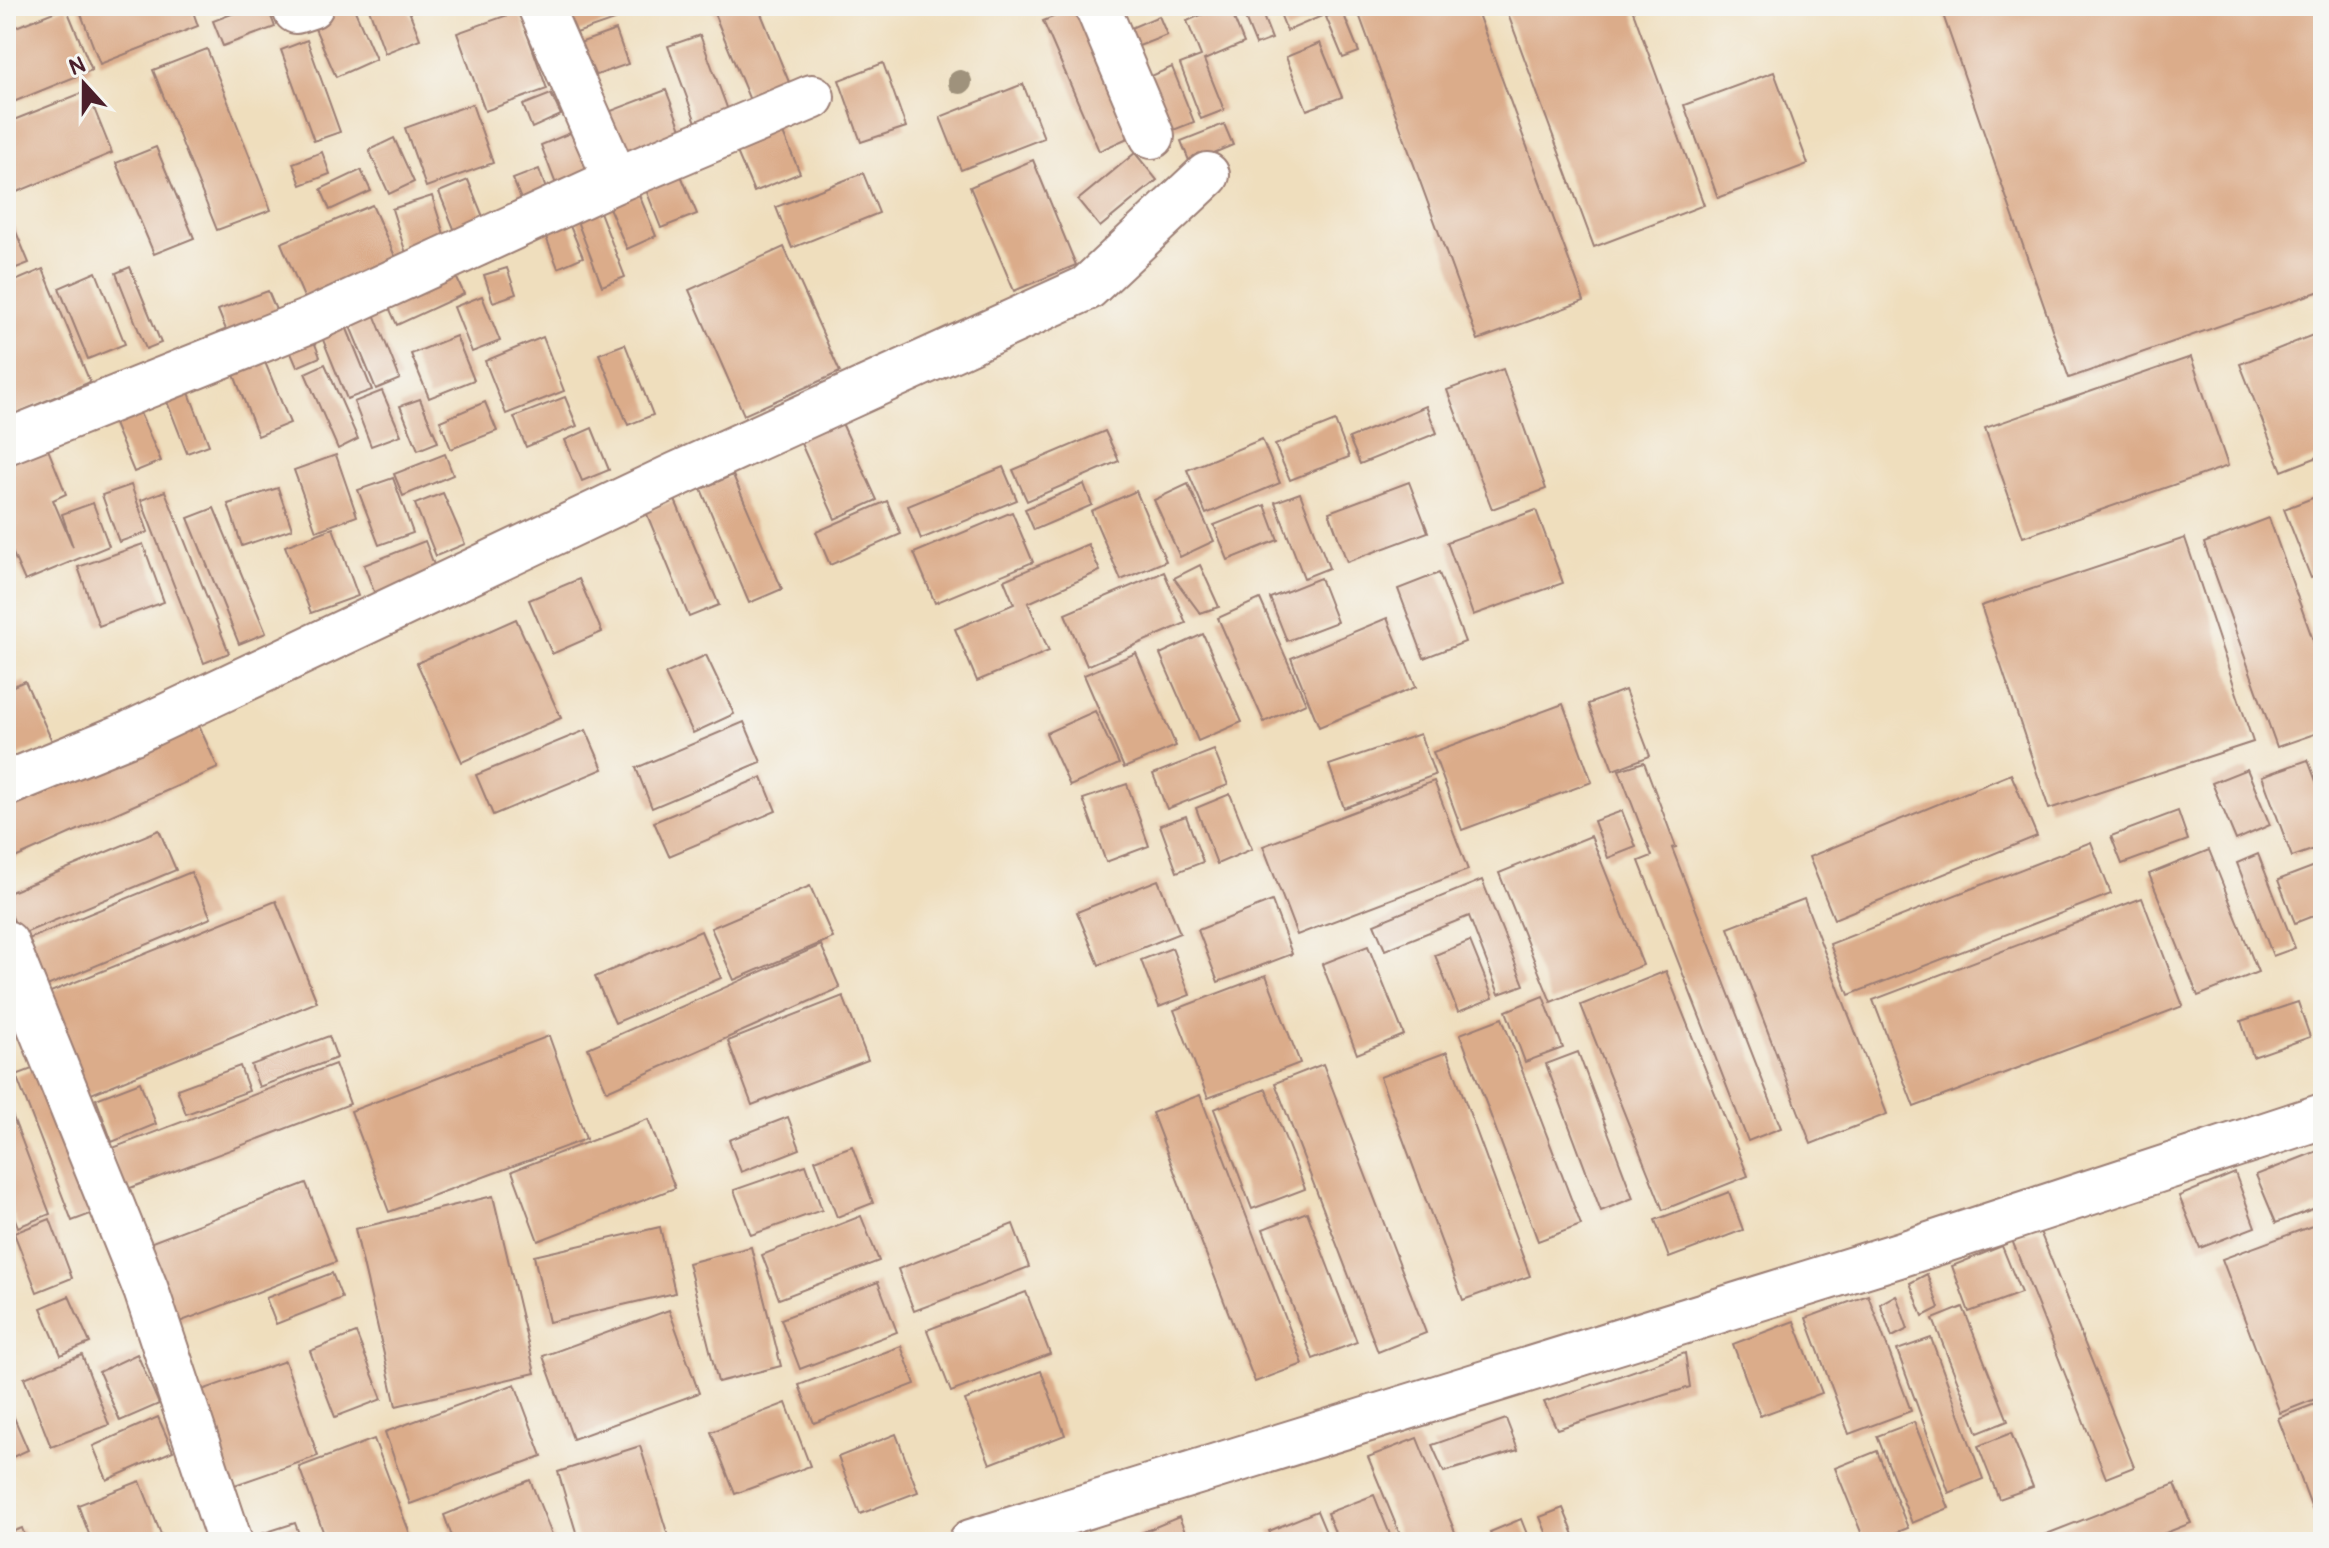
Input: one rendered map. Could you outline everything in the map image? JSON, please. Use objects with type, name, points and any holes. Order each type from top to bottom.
[{"type":"street","points":[[294,6],[296,11],[311,6]]},
{"type":"street","points":[[540,6],[616,180]]},
{"type":"street","points":[[1097,6],[1152,136]]},
{"type":"street","points":[[6,442],[309,321],[616,180],[812,97]]},
{"type":"street","points":[[6,784],[131,733],[676,475],[1087,288],[1207,175]]},
{"type":"street","points":[[6,943],[146,1290],[230,1542]]},
{"type":"street","points":[[971,1542],[1044,1532],[2323,1116]]},
{"type":"building","points":[[78,6],[191,6],[198,26],[100,64]]},
{"type":"building","points":[[253,6],[267,6],[275,27],[223,46],[213,21]]},
{"type":"building","points":[[336,6],[353,6],[376,59],[336,77],[310,17]]},
{"type":"building","points":[[368,6],[407,6],[420,39],[385,53]]},
{"type":"building","points":[[566,6],[609,6],[614,20],[562,38],[552,11]]},
{"type":"building","points":[[711,6],[758,6],[791,87],[751,103]]},
{"type":"building","points":[[1221,6],[1229,6],[1244,43],[1204,60],[1224,110],[1201,119],[1180,64],[1201,56],[1187,21]]},
{"type":"building","points":[[1240,6],[1259,6],[1272,39],[1256,45]]},
{"type":"building","points":[[1277,6],[1345,6],[1287,31]]},
{"type":"building","points":[[1356,6],[1475,6],[1584,301],[1478,340]]},
{"type":"building","points":[[1505,6],[1631,6],[1704,205],[1594,247]]},
{"type":"building","points":[[1940,6],[2323,6],[2323,290],[2069,378]]},
{"type":"building","points":[[66,7],[92,70],[6,105],[6,31]]},
{"type":"building","points":[[1075,8],[1130,137],[1099,151],[1043,21]]},
{"type":"building","points":[[1342,10],[1359,52],[1343,58],[1326,17]]},
{"type":"building","points":[[519,11],[547,89],[485,111],[457,33]]},
{"type":"building","points":[[1159,16],[1167,35],[1134,48],[1126,30]]},
{"type":"building","points":[[616,30],[628,64],[580,81],[568,47]]},
{"type":"building","points":[[700,35],[729,113],[697,125],[668,46]]},
{"type":"building","points":[[307,40],[340,132],[314,141],[281,50]]},
{"type":"building","points":[[1320,43],[1342,97],[1307,110],[1286,57]]},
{"type":"building","points":[[207,49],[271,210],[217,230],[153,70]]},
{"type":"building","points":[[883,63],[906,127],[861,142],[839,80]]},
{"type":"building","points":[[1172,67],[1194,122],[1171,131],[1149,77]]},
{"type":"building","points":[[1774,72],[1808,164],[1718,198],[1684,105]]},
{"type":"building","points":[[1023,84],[1044,138],[961,170],[940,117]]},
{"type":"building","points":[[666,90],[683,134],[615,160],[598,116]]},
{"type":"building","points":[[87,91],[112,153],[17,192],[6,165],[6,123]]},
{"type":"building","points":[[551,94],[561,115],[532,128],[523,105]]},
{"type":"building","points":[[472,104],[493,163],[426,187],[405,128]]},
{"type":"building","points":[[777,119],[800,173],[754,192],[731,138]]},
{"type":"building","points":[[1224,124],[1233,145],[1190,163],[1181,141]]},
{"type":"building","points":[[587,126],[605,173],[559,192],[541,145]]},
{"type":"building","points":[[394,138],[414,182],[389,194],[369,150]]},
{"type":"building","points":[[156,147],[194,238],[154,254],[116,163]]},
{"type":"building","points":[[322,152],[330,174],[301,185],[293,163]]},
{"type":"building","points":[[1135,153],[1157,180],[1100,227],[1078,200]]},
{"type":"building","points":[[1033,160],[1076,265],[1014,291],[970,187]]},
{"type":"building","points":[[676,163],[697,214],[661,228],[641,177]]},
{"type":"building","points":[[539,169],[549,198],[524,207],[513,179]]},
{"type":"building","points":[[361,170],[371,191],[330,210],[321,189]]},
{"type":"building","points":[[863,173],[879,213],[792,248],[776,207]]},
{"type":"building","points":[[468,180],[488,229],[459,241],[439,192]]},
{"type":"building","points":[[633,180],[656,236],[627,249],[603,194]]},
{"type":"building","points":[[432,196],[449,250],[409,263],[392,209]]},
{"type":"building","points":[[595,199],[625,277],[602,286],[572,208]]},
{"type":"building","points":[[372,205],[398,263],[306,302],[281,243]]},
{"type":"building","points":[[6,208],[29,263],[6,272]]},
{"type":"building","points":[[565,214],[583,257],[558,268],[541,224]]},
{"type":"building","points":[[784,247],[840,372],[744,415],[689,290]]},
{"type":"building","points":[[130,267],[161,343],[146,349],[116,273]]},
{"type":"building","points":[[507,268],[516,294],[493,302],[484,275]]},
{"type":"building","points":[[43,269],[90,382],[6,418],[6,285]]},
{"type":"building","points":[[96,272],[125,344],[88,359],[59,288]]},
{"type":"building","points":[[454,272],[464,294],[397,325],[387,303]]},
{"type":"building","points":[[268,291],[279,317],[229,337],[218,310]]},
{"type":"building","points":[[482,296],[500,341],[472,352],[454,307]]},
{"type":"building","points":[[374,314],[400,379],[376,389],[349,324]]},
{"type":"building","points":[[343,319],[372,390],[347,399],[319,330]]},
{"type":"building","points":[[308,326],[320,357],[297,367],[284,337]]},
{"type":"building","points":[[2318,333],[2323,345],[2323,455],[2282,471],[2240,364]]},
{"type":"building","points":[[456,336],[474,380],[429,398],[411,354]]},
{"type":"building","points":[[543,337],[564,391],[506,414],[485,361]]},
{"type":"building","points":[[625,344],[653,415],[628,425],[599,354]]},
{"type":"building","points":[[260,350],[290,423],[258,436],[229,362]]},
{"type":"building","points":[[2191,357],[2228,466],[2023,537],[1985,428]]},
{"type":"building","points":[[325,364],[358,439],[338,449],[305,373]]},
{"type":"building","points":[[1503,369],[1546,489],[1492,509],[1447,390]]},
{"type":"building","points":[[183,377],[209,445],[187,453],[161,386]]},
{"type":"building","points":[[382,391],[401,435],[371,446],[354,402]]},
{"type":"building","points":[[132,395],[161,461],[134,472],[106,405]]},
{"type":"building","points":[[565,397],[577,426],[526,447],[514,417]]},
{"type":"building","points":[[420,399],[438,442],[418,450],[400,406]]},
{"type":"building","points":[[485,402],[497,431],[451,449],[440,421]]},
{"type":"building","points":[[1426,406],[1437,433],[1360,464],[1349,438]]},
{"type":"building","points":[[836,410],[877,500],[835,519],[794,428]]},
{"type":"building","points":[[1335,421],[1349,457],[1290,480],[1275,445]]},
{"type":"building","points":[[592,428],[609,470],[582,481],[565,440]]},
{"type":"building","points":[[1105,431],[1119,461],[1027,501],[1013,470]]},
{"type":"building","points":[[41,432],[66,494],[53,500],[73,547],[62,514],[93,503],[109,546],[25,581],[6,538],[6,444]]},
{"type":"building","points":[[1262,439],[1280,483],[1206,514],[1187,470]]},
{"type":"building","points":[[445,454],[453,475],[403,496],[394,474]]},
{"type":"building","points":[[336,455],[357,516],[316,531],[294,470]]},
{"type":"building","points":[[1003,467],[1017,500],[921,539],[908,506]]},
{"type":"building","points":[[733,475],[782,589],[749,603],[701,489]]},
{"type":"building","points":[[393,478],[413,533],[379,545],[358,490]]},
{"type":"building","points":[[1409,482],[1428,532],[1347,562],[1329,512]]},
{"type":"building","points":[[1084,484],[1092,505],[1034,530],[1025,509]]},
{"type":"building","points":[[1188,484],[1214,541],[1180,557],[1154,500]]},
{"type":"building","points":[[131,485],[148,532],[119,542],[102,495]]},
{"type":"building","points":[[278,488],[292,529],[242,546],[228,504]]},
{"type":"building","points":[[165,491],[229,653],[204,663],[141,500]]},
{"type":"building","points":[[1136,491],[1166,561],[1121,580],[1091,511]]},
{"type":"building","points":[[443,493],[465,544],[436,556],[415,504]]},
{"type":"building","points":[[1300,493],[1329,568],[1304,578],[1275,502]]},
{"type":"building","points":[[2323,494],[2323,573],[2311,578],[2284,509]]},
{"type":"building","points":[[675,500],[719,605],[689,617],[646,512]]},
{"type":"building","points":[[887,501],[901,534],[830,565],[816,532]]},
{"type":"building","points":[[1265,505],[1278,540],[1228,560],[1214,525]]},
{"type":"building","points":[[214,508],[266,633],[239,644],[188,518]]},
{"type":"building","points":[[1536,510],[1563,583],[1473,615],[1447,542]]},
{"type":"building","points":[[1012,512],[1033,562],[935,603],[914,553]]},
{"type":"building","points":[[2269,518],[2323,668],[2323,731],[2277,747],[2204,543]]},
{"type":"building","points":[[333,528],[358,596],[311,613],[285,546]]},
{"type":"building","points":[[2185,538],[2253,742],[2049,809],[1981,606]]},
{"type":"building","points":[[425,541],[437,573],[376,597],[364,565]]},
{"type":"building","points":[[143,544],[164,602],[99,626],[78,567]]},
{"type":"building","points":[[1088,544],[1100,571],[1028,603],[1049,651],[977,681],[955,629],[1014,604],[1004,580]]},
{"type":"building","points":[[1200,565],[1219,607],[1200,613],[1174,578]]},
{"type":"building","points":[[1164,572],[1186,623],[1087,666],[1065,614]]},
{"type":"building","points":[[1439,573],[1465,642],[1424,658],[1398,589]]},
{"type":"building","points":[[1320,578],[1337,622],[1287,641],[1270,598]]},
{"type":"building","points":[[579,579],[602,632],[552,654],[529,600]]},
{"type":"building","points":[[1260,599],[1306,703],[1264,722],[1218,618]]},
{"type":"building","points":[[1387,618],[1416,687],[1319,727],[1291,658]]},
{"type":"building","points":[[516,619],[561,718],[462,762],[417,663]]},
{"type":"building","points":[[1203,634],[1242,722],[1198,741],[1160,654]]},
{"type":"building","points":[[1136,653],[1176,746],[1124,768],[1084,675]]},
{"type":"building","points":[[706,655],[734,714],[693,733],[665,674]]},
{"type":"building","points":[[25,681],[52,741],[6,761],[6,689]]},
{"type":"building","points":[[1625,690],[1650,756],[1613,770],[1588,704]]},
{"type":"building","points":[[1563,704],[1592,782],[1462,830],[1433,752]]},
{"type":"building","points":[[190,706],[218,768],[6,862],[6,788]]},
{"type":"building","points":[[1095,711],[1119,764],[1070,786],[1046,733]]},
{"type":"building","points":[[744,722],[761,762],[652,808],[636,768]]},
{"type":"building","points":[[586,730],[603,769],[493,815],[476,775]]},
{"type":"building","points":[[1420,734],[1435,775],[1344,808],[1329,765]]},
{"type":"building","points":[[1214,750],[1228,785],[1167,809],[1153,774]]},
{"type":"building","points":[[2308,760],[2323,800],[2323,846],[2292,857],[2262,776]]},
{"type":"building","points":[[1644,762],[1676,847],[1672,848],[1781,1128],[1748,1141],[1639,861],[1652,856],[1619,770]]},
{"type":"building","points":[[2247,769],[2270,825],[2236,840],[2212,783]]},
{"type":"building","points":[[2011,774],[2037,836],[1834,919],[1809,857]]},
{"type":"building","points":[[762,777],[776,811],[669,856],[654,822]]},
{"type":"building","points":[[1434,781],[1468,870],[1297,935],[1263,846]]},
{"type":"building","points":[[1127,784],[1149,846],[1106,862],[1083,799]]},
{"type":"building","points":[[1230,794],[1252,849],[1217,864],[1196,808]]},
{"type":"building","points":[[1622,811],[1636,847],[1608,858],[1594,821]]},
{"type":"building","points":[[2178,811],[2188,840],[2122,864],[2111,836]]},
{"type":"building","points":[[1186,816],[1203,862],[1177,872],[1160,825]]},
{"type":"building","points":[[159,830],[176,870],[20,935],[6,903],[6,894]]},
{"type":"building","points":[[1591,836],[1643,965],[1551,1002],[1499,873]]},
{"type":"building","points":[[2091,842],[2111,894],[1849,995],[1830,944]]},
{"type":"building","points":[[2209,850],[2258,972],[2198,996],[2149,874]]},
{"type":"building","points":[[2258,854],[2295,948],[2273,956],[2237,863]]},
{"type":"building","points":[[2323,863],[2323,912],[2295,923],[2278,880]]},
{"type":"building","points":[[191,872],[211,918],[35,991],[16,944]]},
{"type":"building","points":[[1158,880],[1180,933],[1099,965],[1077,912]]},
{"type":"building","points":[[1482,880],[1524,985],[1499,994],[1469,916],[1385,950],[1374,924]]},
{"type":"building","points":[[810,886],[833,938],[734,980],[711,928]]},
{"type":"building","points":[[2142,898],[2183,1006],[1914,1107],[1873,1000]]},
{"type":"building","points":[[1804,899],[1887,1114],[1811,1144],[1728,928]]},
{"type":"building","points":[[276,901],[317,1002],[79,1099],[38,997]]},
{"type":"building","points":[[1272,901],[1292,954],[1218,982],[1198,930]]},
{"type":"building","points":[[701,931],[721,978],[615,1023],[595,977]]},
{"type":"building","points":[[1470,941],[1493,998],[1458,1012],[1435,955]]},
{"type":"building","points":[[821,945],[840,988],[607,1091],[588,1048]]},
{"type":"building","points":[[1368,946],[1404,1035],[1357,1054],[1322,964]]},
{"type":"building","points":[[1172,948],[1190,995],[1159,1007],[1141,960]]},
{"type":"building","points":[[1666,971],[1748,1176],[1663,1210],[1581,1005]]},
{"type":"building","points":[[1266,975],[1300,1063],[1208,1098],[1174,1010]]},
{"type":"building","points":[[843,996],[868,1060],[752,1105],[728,1041]]},
{"type":"building","points":[[1543,996],[1563,1048],[1525,1062],[1506,1011]]},
{"type":"building","points":[[2298,1002],[2310,1037],[2253,1057],[2241,1021]]},
{"type":"building","points":[[1502,1018],[1581,1225],[1538,1241],[1460,1034]]},
{"type":"building","points":[[329,1036],[337,1058],[259,1087],[251,1065]]},
{"type":"building","points":[[549,1036],[586,1139],[389,1212],[351,1111]]},
{"type":"building","points":[[1447,1052],[1530,1276],[1463,1300],[1380,1077]]},
{"type":"building","points":[[1578,1052],[1633,1198],[1601,1211],[1546,1064]]},
{"type":"building","points":[[335,1064],[350,1104],[125,1190],[110,1149]]},
{"type":"building","points":[[1323,1064],[1426,1333],[1378,1352],[1275,1083]]},
{"type":"building","points":[[40,1066],[96,1212],[72,1221],[16,1075]]},
{"type":"building","points":[[240,1066],[249,1091],[186,1114],[177,1089]]},
{"type":"building","points":[[140,1082],[156,1124],[112,1142],[96,1099]]},
{"type":"building","points":[[1266,1089],[1305,1189],[1252,1209],[1214,1109]]},
{"type":"building","points":[[1200,1095],[1303,1364],[1255,1382],[1152,1113]]},
{"type":"building","points":[[6,1099],[50,1214],[18,1227],[6,1195]]},
{"type":"building","points":[[788,1117],[800,1149],[741,1172],[729,1140]]},
{"type":"building","points":[[648,1119],[675,1188],[538,1241],[512,1171]]},
{"type":"building","points":[[852,1146],[873,1203],[837,1217],[815,1160]]},
{"type":"building","points":[[2323,1149],[2323,1205],[2276,1223],[2256,1175]]},
{"type":"building","points":[[806,1165],[822,1210],[751,1235],[734,1190]]},
{"type":"building","points":[[2235,1173],[2255,1227],[2200,1248],[2179,1196]]},
{"type":"building","points":[[306,1183],[336,1262],[169,1326],[139,1247]]},
{"type":"building","points":[[1729,1192],[1743,1230],[1669,1258],[1655,1220]]},
{"type":"building","points":[[493,1196],[535,1373],[396,1406],[355,1229]]},
{"type":"building","points":[[1307,1212],[1357,1342],[1313,1359],[1263,1229]]},
{"type":"building","points":[[861,1216],[879,1261],[779,1299],[762,1255]]},
{"type":"building","points":[[50,1219],[72,1278],[37,1292],[14,1233]]},
{"type":"building","points":[[2323,1222],[2323,1396],[2280,1413],[2222,1259]]},
{"type":"building","points":[[1013,1224],[1029,1267],[914,1311],[898,1269]]},
{"type":"building","points":[[660,1227],[675,1293],[549,1322],[534,1256]]},
{"type":"building","points":[[2039,1229],[2134,1467],[2106,1478],[2012,1240]]},
{"type":"building","points":[[2002,1246],[2021,1293],[1969,1312],[1952,1266]]},
{"type":"building","points":[[751,1247],[781,1366],[718,1382],[688,1263]]},
{"type":"building","points":[[332,1273],[342,1298],[276,1324],[266,1298]]},
{"type":"building","points":[[1927,1274],[1939,1308],[1923,1316],[1910,1283]]},
{"type":"building","points":[[878,1282],[897,1332],[800,1369],[781,1319]]},
{"type":"building","points":[[1026,1292],[1050,1354],[951,1392],[927,1330]]},
{"type":"building","points":[[1868,1295],[1911,1411],[1849,1434],[1806,1318]]},
{"type":"building","points":[[1896,1295],[1908,1329],[1892,1337],[1880,1304]]},
{"type":"building","points":[[69,1296],[90,1343],[61,1355],[41,1308]]},
{"type":"building","points":[[1963,1307],[2008,1421],[1978,1433],[1933,1319]]},
{"type":"building","points":[[669,1310],[699,1393],[573,1439],[543,1356]]},
{"type":"building","points":[[1794,1321],[1822,1393],[1760,1416],[1733,1344]]},
{"type":"building","points":[[356,1333],[382,1399],[335,1417],[310,1351]]},
{"type":"building","points":[[1931,1338],[1983,1479],[1949,1493],[1897,1350]]},
{"type":"building","points":[[901,1346],[915,1384],[814,1423],[799,1385]]},
{"type":"building","points":[[1685,1353],[1690,1387],[1557,1429],[1544,1402]]},
{"type":"building","points":[[137,1354],[159,1404],[120,1421],[99,1372]]},
{"type":"building","points":[[82,1355],[109,1425],[51,1447],[24,1378]]},
{"type":"building","points":[[285,1361],[318,1456],[232,1486],[199,1391]]},
{"type":"building","points":[[1041,1371],[1065,1435],[990,1464],[965,1400]]},
{"type":"building","points":[[515,1384],[542,1456],[410,1504],[385,1432]]},
{"type":"building","points":[[6,1399],[28,1450],[6,1460]]},
{"type":"building","points":[[2323,1401],[2323,1518],[2317,1521],[2278,1418]]},
{"type":"building","points":[[786,1403],[810,1466],[735,1494],[711,1432]]},
{"type":"building","points":[[158,1417],[173,1451],[107,1480],[93,1446]]},
{"type":"building","points":[[1506,1419],[1518,1450],[1444,1472],[1432,1445]]},
{"type":"building","points":[[1914,1422],[1949,1508],[1912,1523],[1877,1436]]},
{"type":"building","points":[[2011,1433],[2033,1487],[1999,1499],[1978,1446]]},
{"type":"building","points":[[896,1434],[918,1492],[860,1514],[838,1457]]},
{"type":"building","points":[[1417,1438],[1459,1542],[1403,1542],[1368,1457]]},
{"type":"building","points":[[374,1439],[413,1542],[327,1542],[299,1467]]},
{"type":"building","points":[[640,1446],[670,1542],[579,1542],[558,1472]]},
{"type":"building","points":[[1877,1451],[1908,1528],[1865,1542],[1835,1468]]},
{"type":"building","points":[[530,1480],[555,1542],[454,1542],[444,1515]]},
{"type":"building","points":[[140,1481],[164,1542],[92,1542],[78,1505]]},
{"type":"building","points":[[2175,1484],[2191,1523],[2143,1542],[2026,1542]]},
{"type":"building","points":[[1374,1495],[1393,1542],[1339,1542],[1327,1513]]},
{"type":"building","points":[[1563,1508],[1577,1542],[1550,1542],[1540,1517]]},
{"type":"building","points":[[1317,1511],[1330,1542],[1274,1542],[1269,1531]]},
{"type":"building","points":[[1179,1517],[1189,1542],[1139,1542],[1136,1535]]},
{"type":"building","points":[[1521,1519],[1530,1542],[1495,1542],[1490,1532]]},
{"type":"building","points":[[295,1523],[302,1542],[239,1542],[239,1541]]},
{"type":"building","points":[[22,1528],[27,1542],[6,1542],[6,1534]]}]
